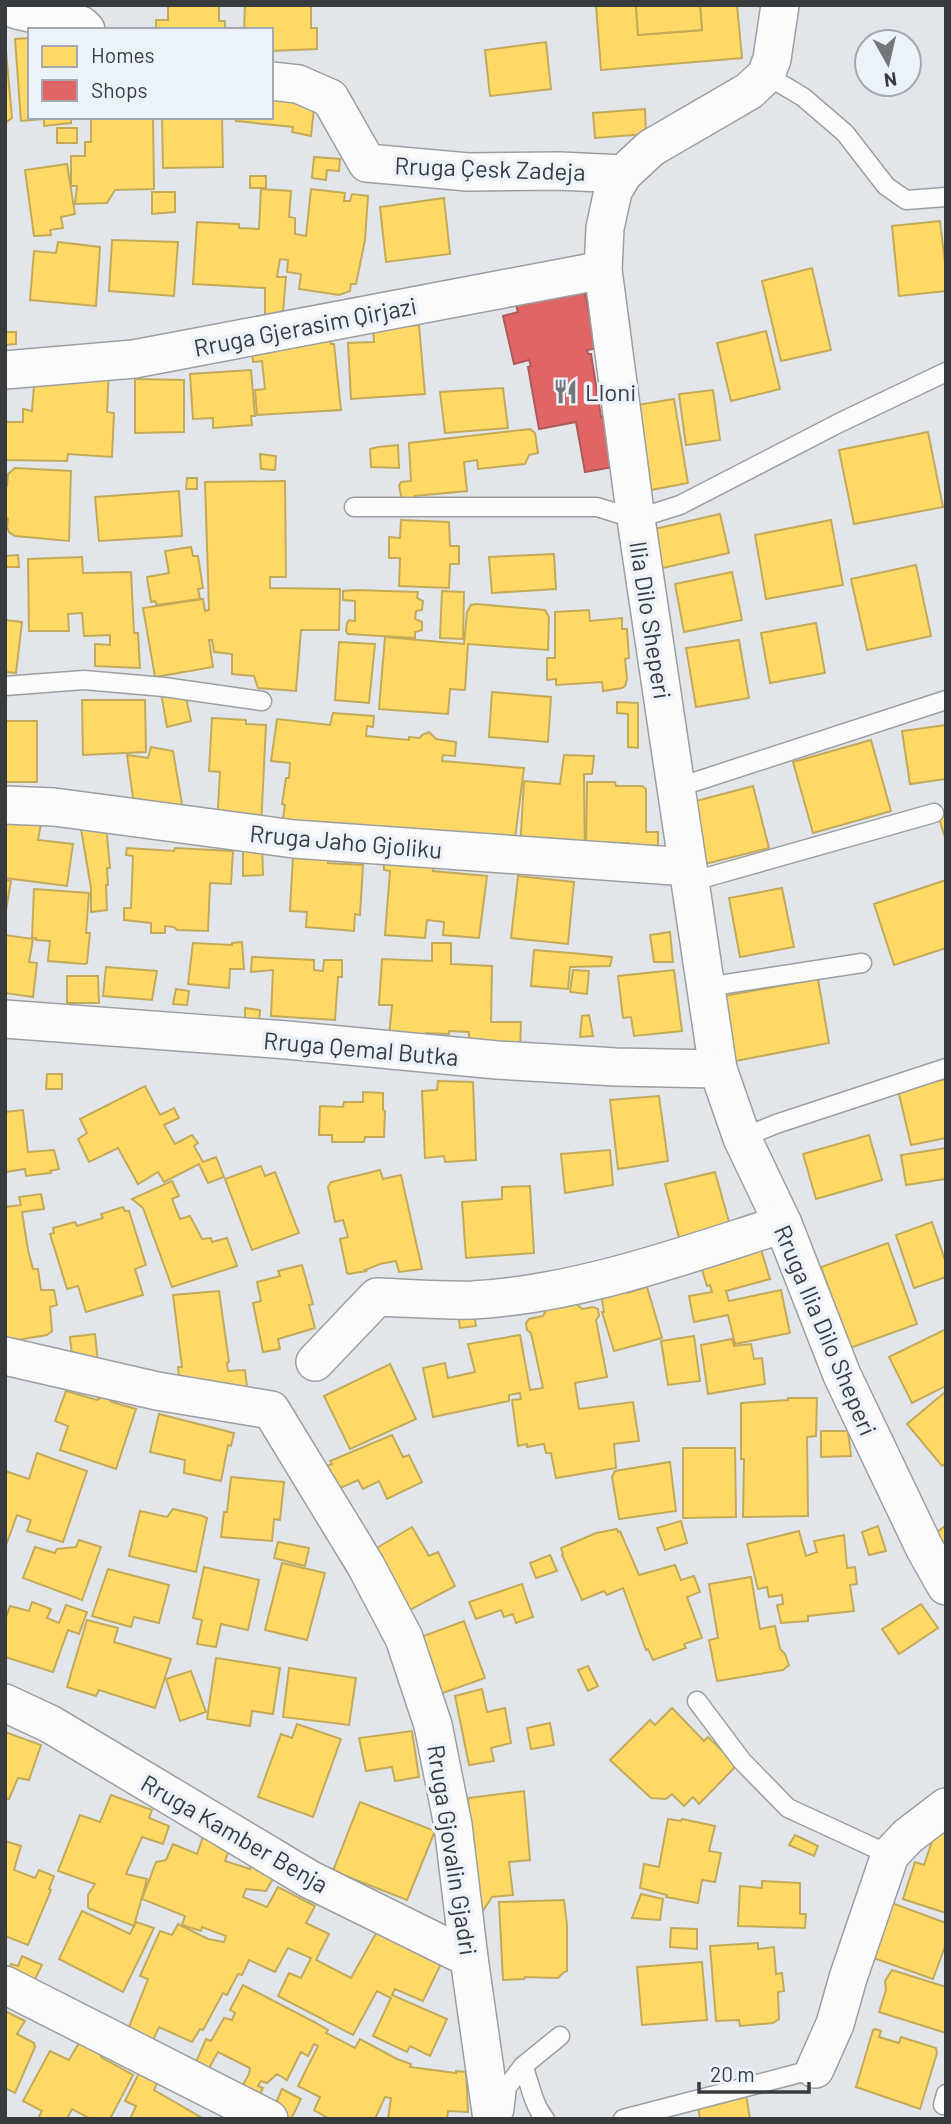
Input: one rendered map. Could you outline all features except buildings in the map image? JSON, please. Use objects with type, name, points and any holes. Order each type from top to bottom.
[{"type":"street","points":[[14,5],[17,10],[81,25],[84,28]]},
{"type":"street","points":[[623,174],[651,148],[748,91],[766,75],[772,59],[780,5]]},
{"type":"street","name":"Rruga Çesk Zadeja","points":[[273,81],[298,84],[330,99],[368,163],[468,172],[559,170],[623,174]]},
{"type":"street","name":"Ilia Dilo Sheperi","points":[[623,174],[613,191],[605,228],[603,271],[636,519],[718,1069]]},
{"type":"street","name":"Rruga Gjerasim Qirjazi","points":[[5,370],[134,359],[603,271]]},
{"type":"street","name":"Rruga Jaho Gjoliku","points":[[5,805],[54,807],[294,839],[689,874]]},
{"type":"street","name":"Rruga Qemal Butka","points":[[5,1019],[287,1040],[497,1060],[616,1067],[718,1069]]},
{"type":"street","name":"Rruga Ilia Dilo Sheperi","points":[[718,1069],[742,1138],[783,1224],[842,1375],[925,1549],[946,1586]]},
{"type":"street","points":[[316,1362],[377,1297],[472,1300],[555,1290],[649,1267],[783,1224]]},
{"type":"street","name":"Rruga Gjovalin Gjadri","points":[[5,1356],[157,1391],[271,1410],[366,1566],[404,1638],[433,1725],[453,1825],[492,2119]]},
{"type":"street","name":"Rruga Kamber Benja","points":[[5,1703],[50,1724],[310,1879],[469,1958]]},
{"type":"street","points":[[815,2069],[835,2024],[890,1855],[908,1836],[946,1807]]},
{"type":"street","points":[[5,1985],[270,2119]]},
{"type":"lane","points":[[766,75],[803,97],[845,133],[886,186],[906,200],[946,197]]},
{"type":"lane","points":[[354,507],[597,507],[636,519],[680,505],[841,422],[946,372]]},
{"type":"lane","points":[[5,686],[84,680],[164,687],[262,701]]},
{"type":"lane","points":[[676,788],[946,700]]},
{"type":"lane","points":[[689,874],[934,813]]},
{"type":"lane","points":[[706,987],[862,963]]},
{"type":"lane","points":[[742,1138],[776,1124],[946,1068]]},
{"type":"lane","points":[[697,1701],[742,1761],[788,1808],[890,1855]]},
{"type":"lane","points":[[503,2119],[507,2087],[523,2066],[560,2036]]},
{"type":"lane","points":[[523,2066],[538,2111],[545,2119]]},
{"type":"lane","points":[[623,2119],[815,2069]]},
{"type":"place","name":"Lloni","points":[[565,391]]}]
